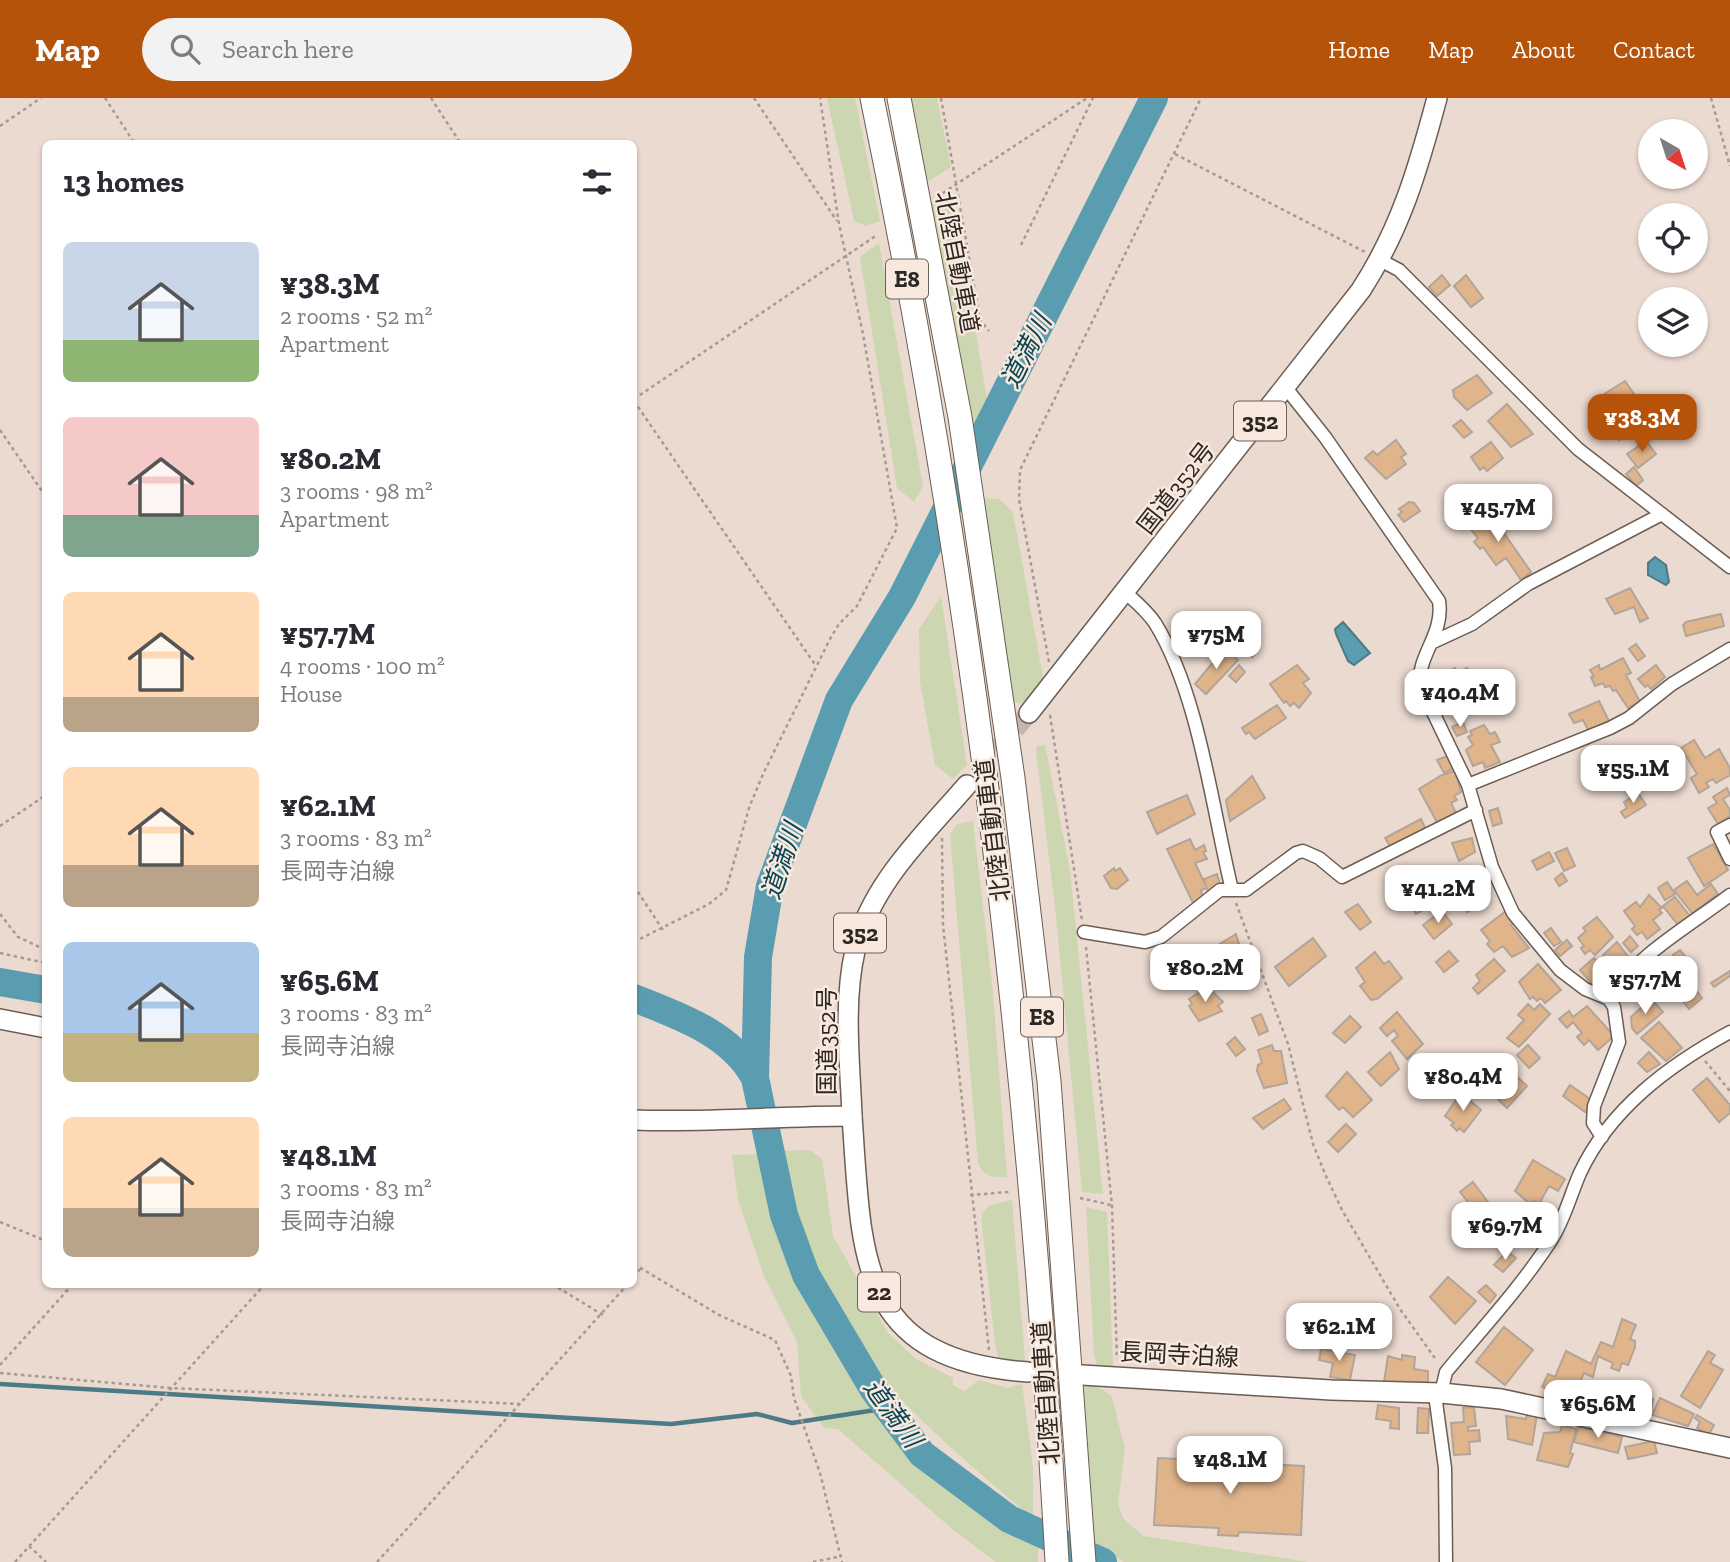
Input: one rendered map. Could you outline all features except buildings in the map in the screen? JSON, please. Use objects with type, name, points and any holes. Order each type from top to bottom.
[{"type":"highway","name":"北陸自動車道","points":[[872,98],[939,460],[989,794],[1026,1140],[1057,1562]]},
{"type":"highway","name":"北陸自動車道","points":[[899,98],[960,417],[1012,765],[1049,1081],[1084,1562]]},
{"type":"main road","name":"国道352号","points":[[1028,713],[1361,290],[1380,260],[1415,181],[1437,98]]},
{"type":"main road","name":"国道352号","points":[[637,1120],[688,1122],[737,1118],[852,1116],[850,1001],[855,952],[869,913],[890,875],[967,785]]},
{"type":"main road","points":[[0,1019],[42,1027]]},
{"type":"main road","name":"22","points":[[852,1116],[862,1241],[876,1287],[895,1317],[918,1341],[942,1355],[991,1369],[1028,1372]]},
{"type":"main road","name":"長岡寺泊線","points":[[1082,1375],[1331,1390],[1441,1393],[1532,1404],[1730,1448]]},
{"type":"street","points":[[1380,260],[1399,270],[1578,449],[1730,567]]},
{"type":"street","points":[[1286,388],[1325,437],[1438,601],[1440,626],[1419,667],[1419,683],[1468,785],[1492,867],[1513,913],[1560,971],[1585,989],[1609,999],[1615,1007],[1619,1042],[1594,1106],[1593,1123],[1602,1137]]},
{"type":"street","points":[[1431,643],[1472,624],[1528,584],[1662,514]]},
{"type":"street","points":[[1125,592],[1154,622],[1183,691],[1201,744],[1232,890]]},
{"type":"street","points":[[1468,785],[1610,729],[1629,718],[1672,684],[1730,649]]},
{"type":"street","points":[[1084,932],[1145,942],[1153,940],[1174,929],[1220,890],[1246,890],[1303,850],[1319,858],[1342,877],[1476,810]]},
{"type":"street","points":[[1730,825],[1717,832],[1730,859]]},
{"type":"street","points":[[1609,999],[1635,967],[1730,895]]},
{"type":"street","points":[[1447,1562],[1445,1468],[1436,1402],[1446,1372],[1551,1241],[1581,1172],[1602,1137],[1653,1082],[1730,1032]]},
{"type":"path","points":[[0,126],[41,98]]},
{"type":"path","points":[[104,98],[132,140]]},
{"type":"path","points":[[431,98],[458,140]]},
{"type":"path","points":[[754,98],[839,224]]},
{"type":"path","points":[[637,941],[709,904],[726,890],[758,785],[816,666],[839,624],[858,606],[897,528],[839,224],[820,98]]},
{"type":"path","points":[[942,98],[980,320],[989,331]]},
{"type":"path","points":[[937,197],[1087,98],[1093,99],[1021,245]]},
{"type":"path","points":[[1060,674],[1046,659],[1018,479],[1201,98]]},
{"type":"path","points":[[1711,98],[1730,166]]},
{"type":"path","points":[[1173,153],[1380,260]]},
{"type":"path","points":[[637,398],[877,234]]},
{"type":"path","points":[[637,404],[816,666]]},
{"type":"path","points":[[0,430],[42,491]]},
{"type":"path","points":[[1044,694],[1053,727],[1084,932],[1112,1206],[1118,1376]]},
{"type":"path","points":[[0,826],[42,798]]},
{"type":"path","points":[[942,813],[943,925],[970,1195],[991,1369]]},
{"type":"path","points":[[637,890],[663,929]]},
{"type":"path","points":[[1232,890],[1288,1044],[1313,1144],[1326,1176],[1342,1210],[1400,1309],[1446,1372]]},
{"type":"path","points":[[0,914],[18,937],[42,948]]},
{"type":"path","points":[[0,953],[42,962]]},
{"type":"path","points":[[1697,1051],[1730,1091]]},
{"type":"path","points":[[970,1195],[1009,1192]]},
{"type":"path","points":[[1080,1198],[1112,1206]]},
{"type":"path","points":[[0,1222],[42,1239]]},
{"type":"path","points":[[637,1266],[719,1315],[775,1340],[791,1376],[794,1398],[820,1473],[842,1562]]},
{"type":"path","points":[[637,1273],[641,1268]]},
{"type":"path","points":[[0,1365],[69,1288]]},
{"type":"path","points":[[15,1562],[261,1288]]},
{"type":"path","points":[[559,1288],[603,1315]]},
{"type":"path","points":[[377,1562],[625,1288]]},
{"type":"path","points":[[0,1373],[170,1388],[521,1404]]},
{"type":"path","points":[[29,1546],[46,1562]]},
{"type":"path","points":[[813,1562],[842,1556]]},
{"type":"green space","points":[[827,98],[855,98],[880,221],[866,226],[854,221]]},
{"type":"green space","points":[[907,98],[937,98],[951,167],[924,184]]},
{"type":"green space","points":[[931,202],[954,209],[988,404],[971,436]]},
{"type":"green space","points":[[879,243],[923,486],[914,502],[897,488],[860,257]]},
{"type":"green space","points":[[983,498],[999,499],[1013,512],[1044,683],[1022,703],[1014,702]]},
{"type":"green space","points":[[941,596],[967,765],[953,779],[935,765],[920,682],[919,629]]},
{"type":"green space","points":[[1045,745],[1070,870],[1103,1194],[1082,1192],[1056,916],[1036,751],[1037,746]]},
{"type":"green space","points":[[973,821],[993,992],[1007,1177],[990,1176],[983,1172],[978,1163],[950,835],[957,824]]},
{"type":"green space","points":[[810,1150],[822,1159],[833,1236],[888,1333],[916,1359],[953,1378],[953,1385],[964,1391],[979,1380],[1007,1388],[1022,1384],[1033,1467],[1033,1519],[970,1465],[910,1408],[856,1346],[832,1312],[800,1246],[788,1199],[781,1151]]},
{"type":"green space","points":[[767,1154],[779,1218],[801,1276],[841,1348],[912,1454],[996,1521],[1038,1544],[1038,1562],[996,1562],[952,1529],[838,1429],[824,1428],[801,1396],[797,1342],[764,1276],[738,1200],[732,1155]]},
{"type":"green space","points":[[1012,1200],[1025,1361],[1000,1360],[996,1350],[982,1227],[982,1214],[988,1206]]},
{"type":"green space","points":[[1086,1207],[1107,1212],[1113,1366],[1097,1366],[1094,1354]]},
{"type":"green space","points":[[1084,1383],[1102,1389],[1112,1397],[1125,1449],[1118,1504],[1123,1518],[1143,1536],[1308,1562],[1124,1562],[1089,1538]]},
{"type":"water","points":[[1655,557],[1666,565],[1669,582],[1666,585],[1648,575],[1648,563]]},
{"type":"water","points":[[1343,622],[1370,653],[1354,665],[1348,661],[1336,634],[1335,629]]},
{"type":"waterway","name":"道満川","points":[[1103,1562],[1009,1519],[922,1454],[874,1390],[806,1275],[784,1215],[755,1078],[758,957],[770,886],[839,700],[902,597],[1154,98]]},
{"type":"waterway","points":[[0,982],[42,989]]},
{"type":"waterway","points":[[637,999],[686,1019],[718,1038],[745,1062],[755,1078]]},
{"type":"waterway","points":[[0,1384],[671,1424],[757,1414],[792,1423],[888,1408]]},
{"type":"tunnel","points":[[977,773],[1029,713]]}]
